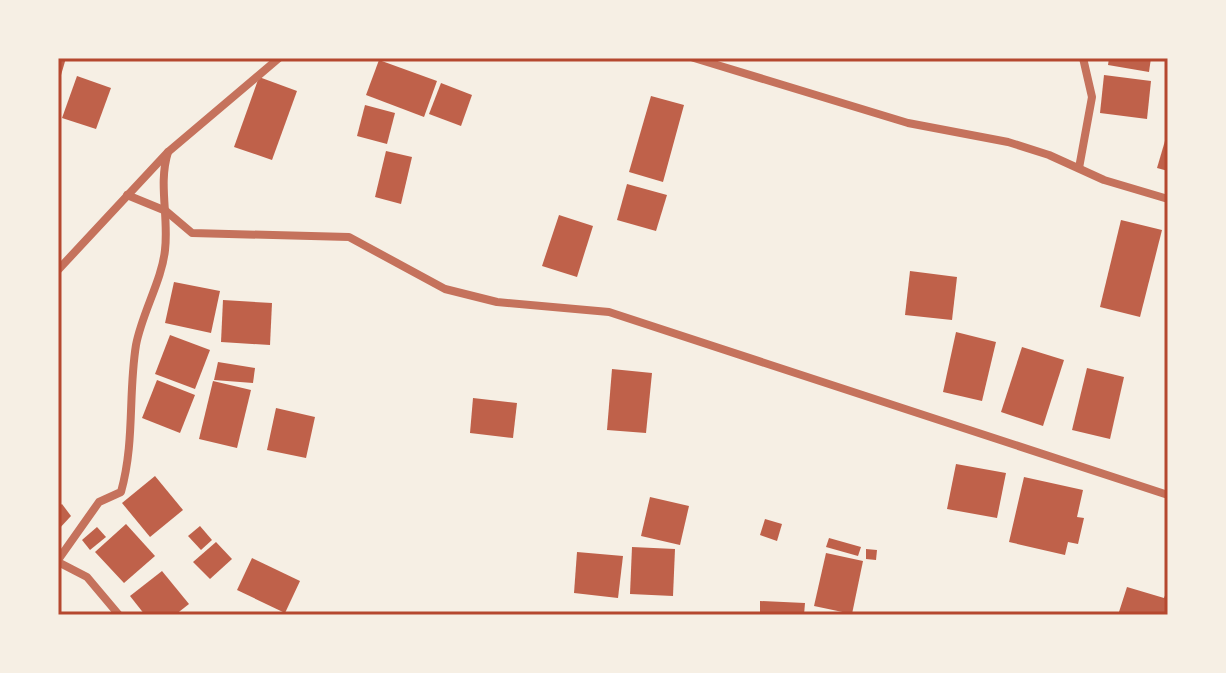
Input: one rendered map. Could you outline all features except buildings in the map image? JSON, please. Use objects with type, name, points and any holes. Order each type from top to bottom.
[{"type":"street","points":[[58,270],[168,152],[279,58]]},
{"type":"street","points":[[694,58],[908,123],[1008,142],[1168,199]]},
{"type":"street","points":[[1079,168],[1092,97],[1083,58]]},
{"type":"street","points":[[119,615],[87,577],[58,561],[99,502],[121,492],[133,422],[136,346],[165,255],[166,211],[162,171],[168,152]]},
{"type":"street","points":[[127,195],[166,211],[192,233],[349,237],[445,289],[497,302],[609,312],[1168,495]]}]
